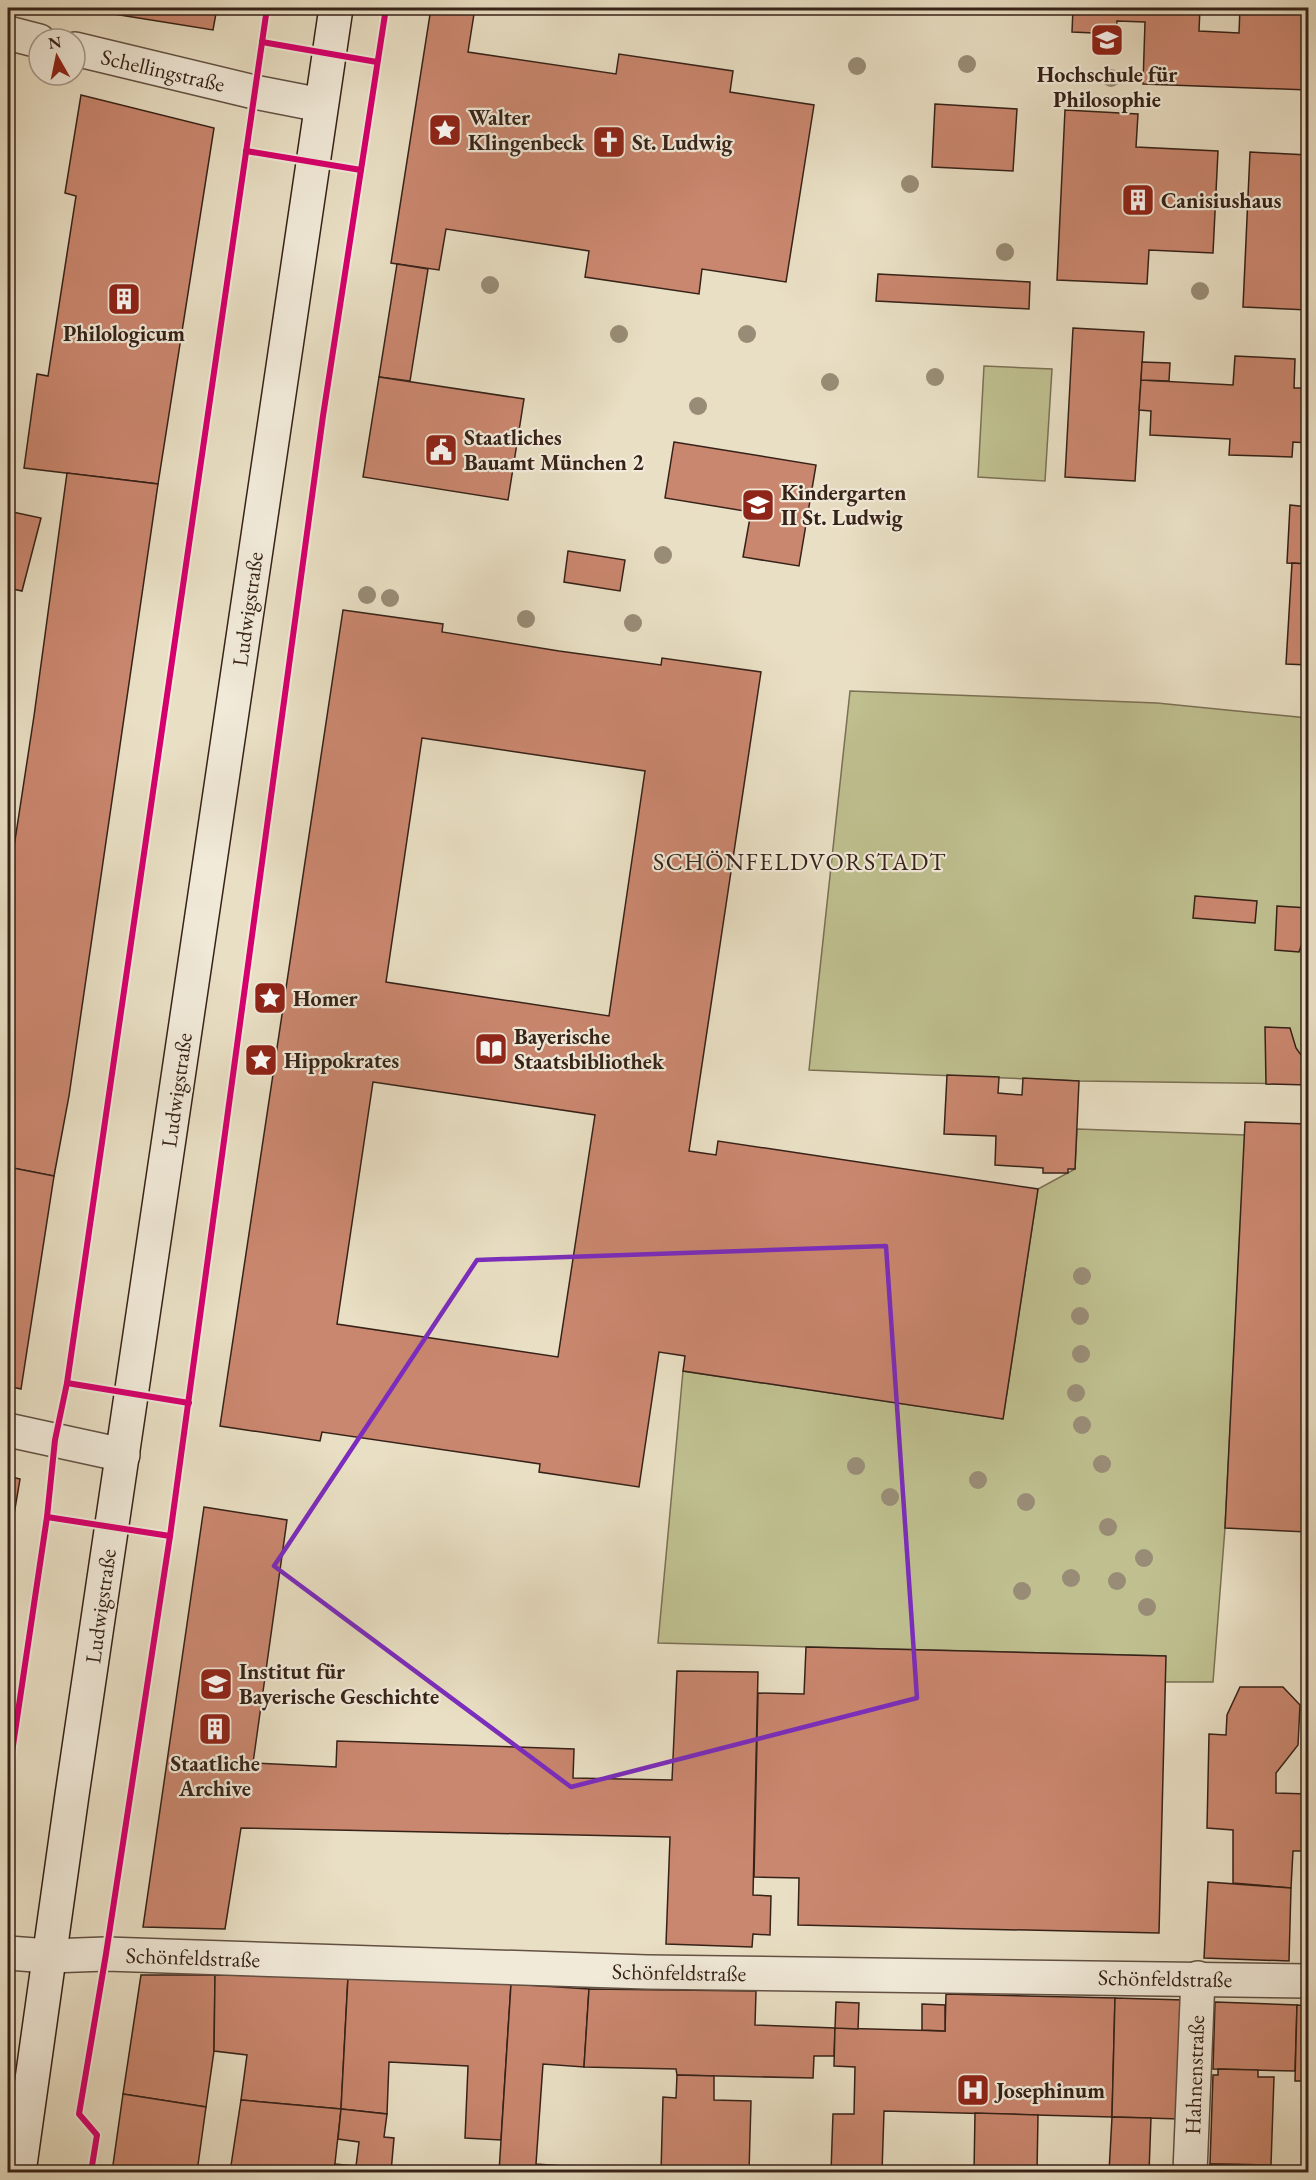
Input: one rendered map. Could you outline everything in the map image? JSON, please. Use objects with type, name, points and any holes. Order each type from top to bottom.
[{"type":"main road","name":"Ludwigstraße","points":[[19,2172],[336,8]]},
{"type":"main road","points":[[8,33],[27,38]]},
{"type":"main road","name":"Schellingstraße","points":[[87,52],[254,92],[321,105]]},
{"type":"main road","points":[[8,1430],[123,1455]]},
{"type":"main road","name":"Schönfeldstraße","points":[[8,1953],[647,1972],[1308,1981]]},
{"type":"main road","name":"Hahnenstraße","points":[[1190,2172],[1198,1978]]},
{"type":"highlighted area","points":[[886,1246],[917,1698],[571,1787],[274,1566],[477,1260]]},
{"type":"green space","points":[[984,366],[1052,369],[1045,481],[978,477]]},
{"type":"green space","points":[[850,691],[1157,703],[1308,718],[1305,895],[1308,895],[1308,1084],[1079,1081],[809,1070]]},
{"type":"green space","points":[[1077,1129],[1245,1135],[1225,1528],[1213,1682],[1165,1682],[1165,1656],[658,1643],[683,1371],[1003,1419],[1038,1189],[1075,1169]]},
{"type":"building","points":[[89,8],[217,8],[213,30],[89,10]]},
{"type":"building","name":"St. Ludwig","points":[[431,8],[474,14],[468,52],[616,74],[619,54],[733,71],[730,92],[814,105],[786,282],[702,269],[699,294],[585,277],[589,251],[446,229],[439,270],[391,263]]},
{"type":"building","points":[[431,8],[464,8],[463,13]]},
{"type":"building","points":[[1073,8],[1200,8],[1199,31],[1239,33],[1240,8],[1308,8],[1308,90],[1143,84],[1145,22],[1117,21],[1116,34],[1072,32]]},
{"type":"building","name":"Philologicum","points":[[81,95],[214,128],[158,484],[24,468],[37,374],[48,376],[76,196],[65,193]]},
{"type":"building","points":[[935,104],[1017,109],[1013,171],[932,167]]},
{"type":"building","name":"Canisiushaus","points":[[1065,110],[1138,114],[1136,147],[1218,151],[1213,253],[1149,250],[1147,284],[1057,280]]},
{"type":"building","points":[[1250,152],[1308,155],[1308,310],[1243,307]]},
{"type":"building","points":[[397,264],[428,269],[410,381],[379,377]]},
{"type":"building","points":[[878,274],[1030,282],[1029,309],[876,301]]},
{"type":"building","points":[[1073,328],[1144,332],[1135,481],[1065,477]]},
{"type":"building","points":[[1235,356],[1295,359],[1294,388],[1308,388],[1308,443],[1293,442],[1292,457],[1229,455],[1230,439],[1150,435],[1151,411],[1139,410],[1141,380],[1233,385]]},
{"type":"building","points":[[1142,362],[1170,363],[1169,381],[1141,380]]},
{"type":"building","name":"Staatliches Bauamt München 2","points":[[379,377],[524,399],[508,500],[363,477]]},
{"type":"building","name":"Kindergarten II St. Ludwig","points":[[674,442],[816,465],[799,566],[743,557],[751,512],[665,498]]},
{"type":"building","points":[[67,473],[158,484],[69,1096],[54,1176],[8,1167],[8,886]]},
{"type":"building","points":[[1290,505],[1308,507],[1308,564],[1287,563]]},
{"type":"building","points":[[8,511],[41,518],[22,591],[8,588]]},
{"type":"building","points":[[568,551],[625,560],[620,591],[564,582]]},
{"type":"building","points":[[1292,563],[1308,564],[1308,597],[1302,596],[1302,607],[1308,607],[1308,665],[1286,664]]},
{"type":"building","name":"Bayerische Staatsbibliothek","points":[[343,610],[443,624],[442,632],[559,651],[661,665],[662,658],[761,672],[689,1151],[716,1155],[718,1141],[1038,1189],[1003,1419],[683,1371],[685,1356],[659,1352],[639,1487],[539,1472],[540,1464],[322,1432],[320,1441],[220,1426]],"holes":[[[422,738],[645,771],[609,1016],[386,982]],[[373,1082],[595,1115],[558,1357],[337,1324]]]},
{"type":"building","points":[[1195,896],[1257,901],[1255,923],[1193,918]]},
{"type":"building","points":[[1277,906],[1308,908],[1308,935],[1304,938],[1299,952],[1275,950]]},
{"type":"building","points":[[1265,1027],[1290,1028],[1296,1048],[1308,1059],[1308,1085],[1266,1084]]},
{"type":"building","points":[[947,1075],[999,1077],[998,1093],[1022,1095],[1023,1078],[1079,1081],[1075,1169],[1068,1169],[1068,1173],[1043,1173],[1043,1168],[995,1165],[996,1136],[944,1134]]},
{"type":"building","points":[[1245,1122],[1308,1124],[1307,1532],[1225,1528]]},
{"type":"building","points":[[8,1167],[54,1176],[21,1389],[8,1386]]},
{"type":"building","points":[[8,1476],[20,1479],[8,1550]]},
{"type":"building","name":"Staatliche Archive","points":[[204,1507],[287,1520],[253,1763],[336,1767],[337,1741],[574,1749],[573,1778],[672,1780],[677,1671],[758,1672],[753,1895],[771,1896],[770,1935],[753,1934],[752,1947],[666,1944],[670,1837],[241,1828],[225,1929],[143,1927]]},
{"type":"building","points":[[806,1647],[1166,1656],[1159,1933],[798,1925],[799,1878],[754,1877],[758,1693],[804,1694]]},
{"type":"building","points":[[1240,1687],[1283,1687],[1300,1705],[1298,1745],[1276,1773],[1276,1793],[1308,1794],[1308,1851],[1293,1851],[1291,1888],[1233,1883],[1233,1830],[1207,1828],[1209,1734],[1226,1735],[1227,1715]]},
{"type":"building","points":[[1208,1882],[1291,1888],[1289,1961],[1204,1958]]},
{"type":"building","points":[[141,1975],[215,1975],[214,2051],[206,2107],[123,2094]]},
{"type":"building","points":[[215,1975],[348,1977],[341,2109],[241,2100],[247,2055],[214,2051]]},
{"type":"building","points":[[348,1977],[511,1984],[501,2140],[465,2138],[468,2066],[389,2062],[387,2114],[341,2109]]},
{"type":"building","points":[[511,1984],[589,1989],[584,2067],[543,2064],[536,2164],[577,2167],[577,2172],[499,2172]]},
{"type":"building","points":[[589,1989],[756,1991],[755,2025],[835,2028],[834,2056],[814,2056],[813,2078],[677,2075],[676,2069],[584,2067]]},
{"type":"building","name":"Josephinum","points":[[946,1994],[1115,1998],[1112,2117],[884,2111],[882,2172],[831,2172],[833,2114],[854,2114],[855,2067],[834,2066],[835,2028],[945,2031]]},
{"type":"building","points":[[1115,1998],[1184,2000],[1180,2119],[1112,2117]]},
{"type":"building","points":[[836,2002],[859,2003],[858,2029],[835,2028]]},
{"type":"building","points":[[1215,2002],[1297,2005],[1295,2071],[1213,2069]]},
{"type":"building","points":[[922,2004],[945,2005],[945,2031],[922,2030]]},
{"type":"building","points":[[1297,2005],[1308,2006],[1308,2081],[1295,2081]]},
{"type":"building","points":[[1218,2069],[1258,2070],[1258,2077],[1274,2077],[1271,2165],[1210,2164],[1213,2075],[1218,2075]]},
{"type":"building","points":[[677,2075],[714,2076],[714,2100],[751,2101],[749,2172],[661,2172],[663,2097],[676,2098]]},
{"type":"building","points":[[123,2094],[206,2107],[197,2172],[112,2172]]},
{"type":"building","points":[[241,2100],[341,2109],[334,2172],[230,2172]]},
{"type":"building","points":[[341,2109],[387,2114],[384,2137],[394,2138],[391,2172],[334,2172],[335,2164],[356,2166],[359,2142],[338,2139]]},
{"type":"building","points":[[975,2113],[1038,2115],[1037,2172],[974,2172]]},
{"type":"building","points":[[1112,2117],[1151,2118],[1149,2172],[1109,2172]]},
{"type":"building","points":[[1210,2164],[1271,2165],[1270,2172],[1210,2172]]},
{"type":"cycle path","points":[[8,1779],[47,1517],[55,1440],[67,1383],[267,8]]},
{"type":"cycle path","points":[[91,2172],[97,2135],[79,2114],[170,1536],[323,416],[386,8]]},
{"type":"cycle path","points":[[262,42],[377,62]]},
{"type":"cycle path","points":[[246,151],[361,170]]},
{"type":"cycle path","points":[[67,1383],[189,1403]]},
{"type":"cycle path","points":[[47,1517],[170,1536]]},
{"type":"place","name":"Hochschule für Philosophie","points":[[1107,40]]},
{"type":"place","name":"Walter Klingenbeck","points":[[445,130]]},
{"type":"place","name":"St. Ludwig","points":[[609,142]]},
{"type":"place","name":"Canisiushaus","points":[[1138,200]]},
{"type":"place","name":"Philologicum","points":[[124,299]]},
{"type":"place","name":"Staatliches Bauamt München 2","points":[[441,450]]},
{"type":"place","name":"Kindergarten II St. Ludwig","points":[[758,505]]},
{"type":"place","name":"Homer","points":[[270,998]]},
{"type":"place","name":"Bayerische Staatsbibliothek","points":[[491,1049]]},
{"type":"place","name":"Hippokrates","points":[[261,1060]]},
{"type":"place","name":"Institut für Bayerische Geschichte","points":[[216,1684]]},
{"type":"place","name":"Staatliche Archive","points":[[215,1729]]},
{"type":"place","name":"Josephinum","points":[[973,2090]]},
{"type":"district","name":"SCHÖNFELDVORSTADT","points":[[800,862]]}]
